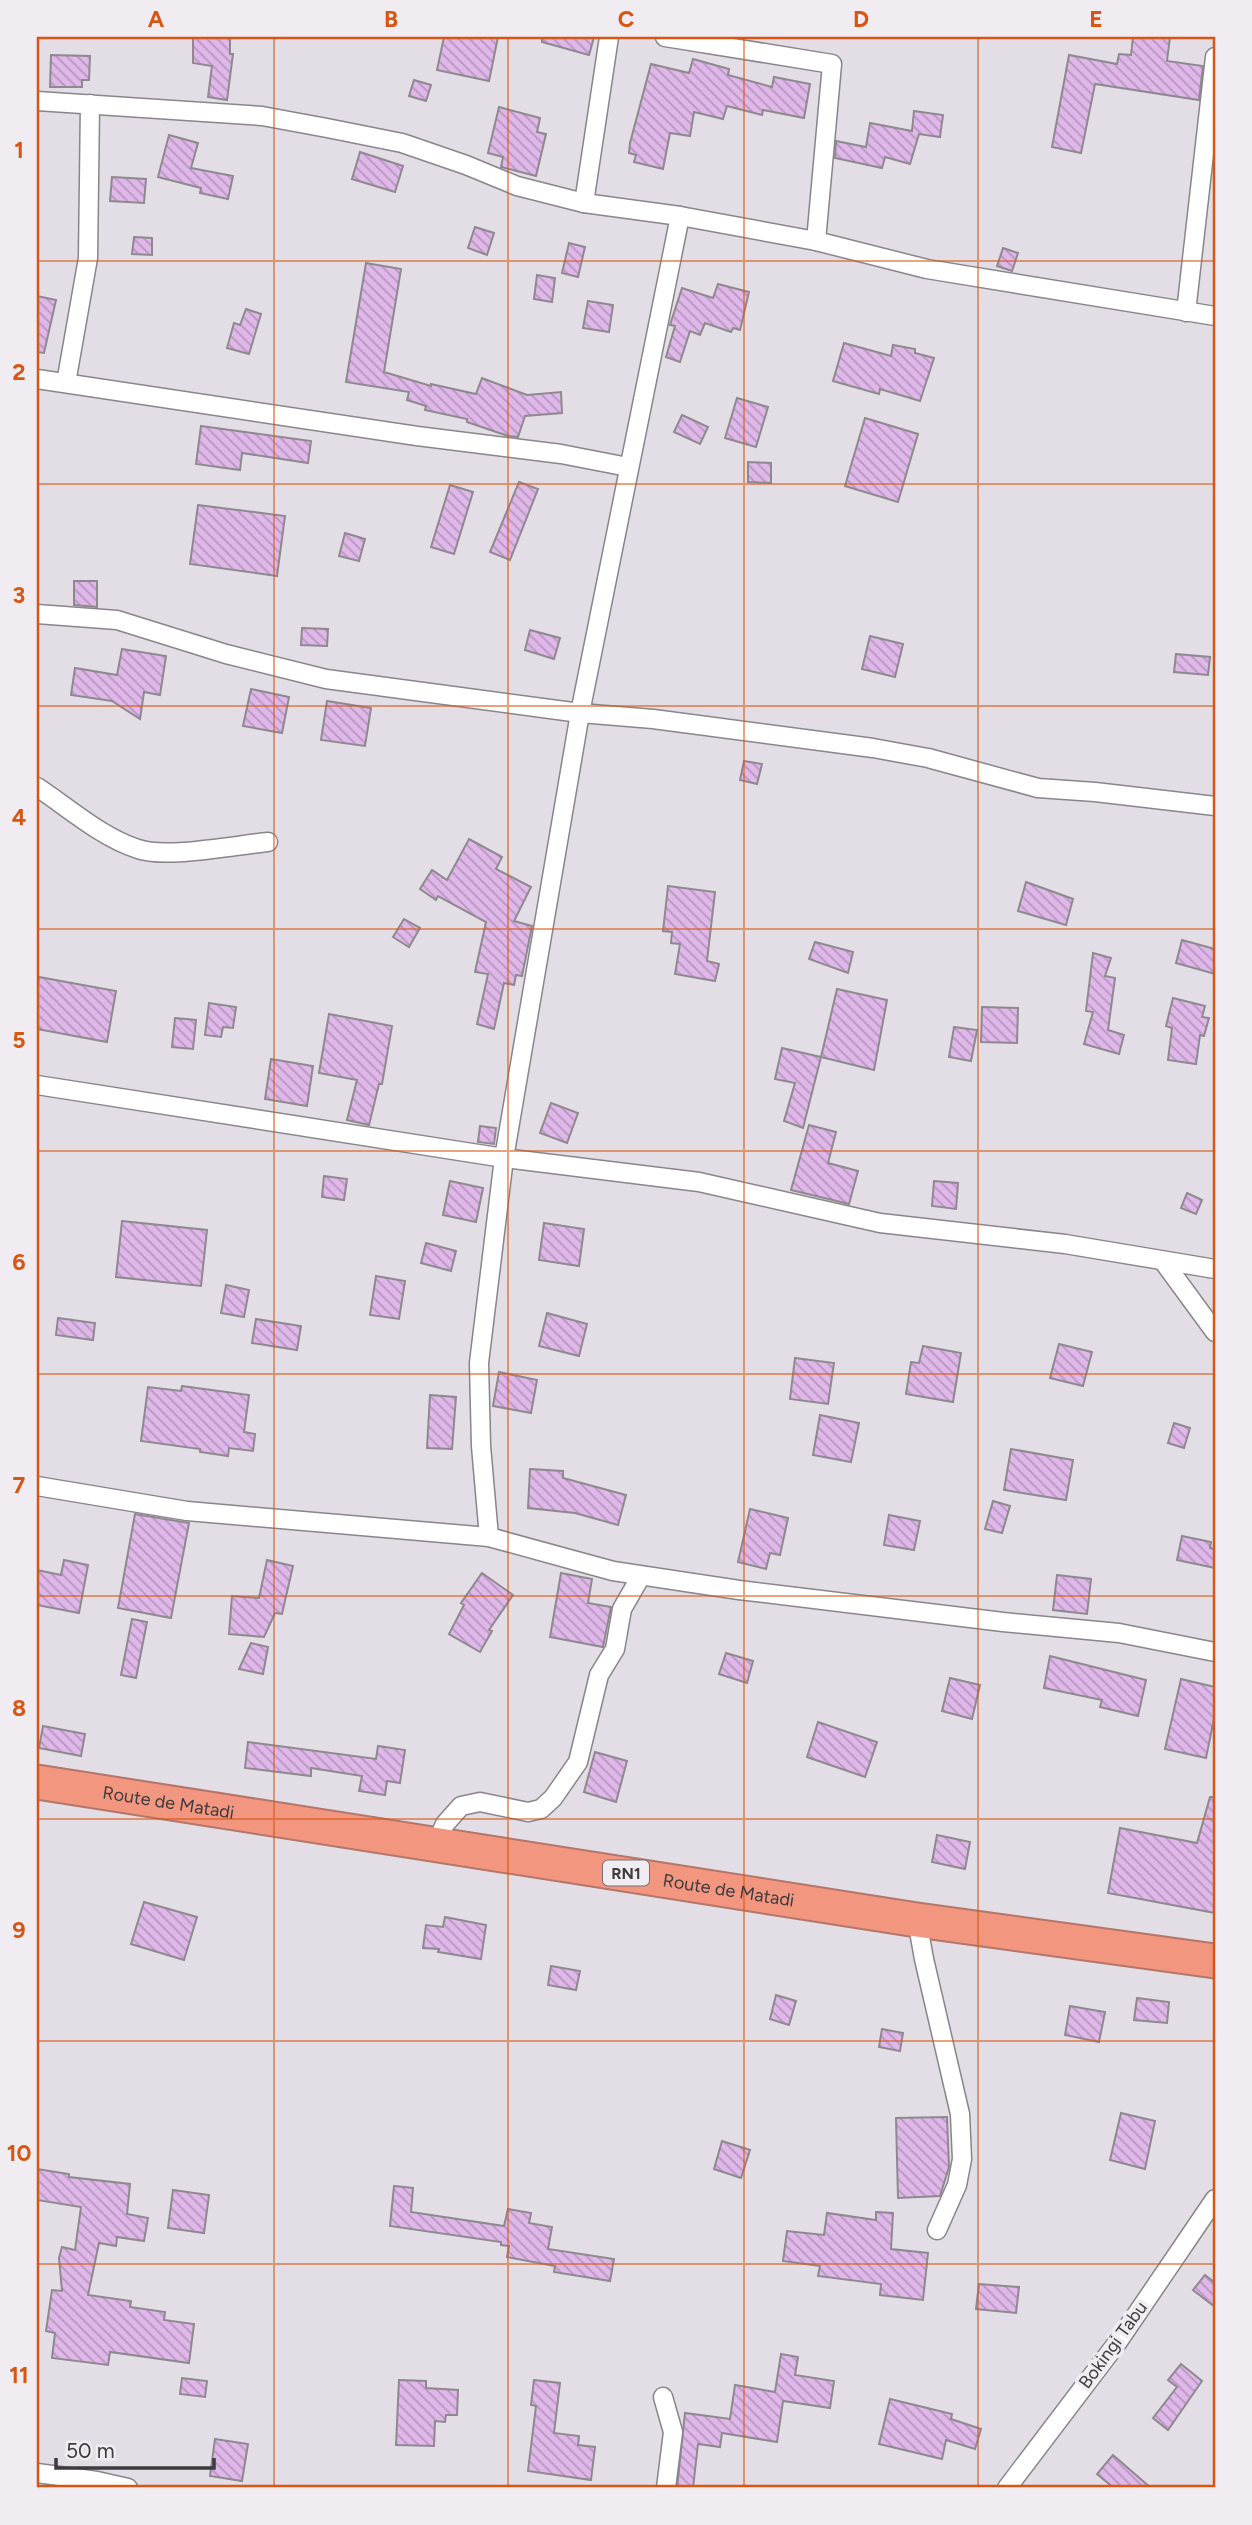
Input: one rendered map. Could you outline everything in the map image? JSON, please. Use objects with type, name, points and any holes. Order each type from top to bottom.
[{"type":"highway","name":"Route de Matadi","points":[[37,1782],[917,1920],[1215,1961]]},
{"type":"street","points":[[584,203],[609,37]]},
{"type":"street","points":[[665,37],[832,64],[816,241]]},
{"type":"street","points":[[1186,312],[1215,57]]},
{"type":"street","points":[[37,102],[262,116],[402,143],[517,186],[584,203],[680,216],[816,241],[927,269],[1215,316]]},
{"type":"street","points":[[66,383],[88,258],[90,104]]},
{"type":"street","points":[[489,1537],[481,1446],[479,1363],[504,1158],[580,713],[680,216]]},
{"type":"street","points":[[37,379],[417,436],[561,454],[628,467]]},
{"type":"street","points":[[37,614],[117,620],[226,654],[326,679],[873,748],[928,758],[1038,788],[1215,806]]},
{"type":"street","points":[[37,786],[113,839],[140,850],[163,853],[268,842]]},
{"type":"street","points":[[37,1085],[504,1158],[699,1182],[880,1223],[1065,1244],[1215,1269]]},
{"type":"street","points":[[1163,1261],[1215,1332]]},
{"type":"street","points":[[37,1486],[187,1511],[489,1537],[613,1572],[1003,1622],[1119,1633],[1215,1652]]},
{"type":"street","points":[[436,1843],[445,1824],[460,1806],[480,1802],[528,1812],[541,1809],[553,1798],[578,1762],[599,1675],[615,1649],[622,1609],[641,1576]]},
{"type":"street","points":[[917,1920],[960,2114],[962,2159],[957,2185],[937,2230]]},
{"type":"street","name":"Bokingi Tabu","points":[[1007,2488],[1117,2343],[1215,2199]]},
{"type":"street","points":[[663,2397],[673,2432],[666,2488]]},
{"type":"street","points":[[37,2473],[128,2488]]},
{"type":"building","points":[[193,37],[230,37],[230,54],[233,54],[227,100],[208,97],[212,66],[193,63]]},
{"type":"building","points":[[444,37],[498,37],[489,81],[437,70]]},
{"type":"building","points":[[542,37],[594,37],[589,55],[542,42]]},
{"type":"building","points":[[1133,37],[1170,37],[1167,61],[1203,66],[1199,100],[1095,84],[1081,153],[1052,147],[1069,55],[1117,64],[1119,54],[1131,55]]},
{"type":"building","points":[[51,55],[90,56],[89,80],[82,80],[82,87],[50,87]]},
{"type":"building","points":[[693,59],[729,69],[728,75],[772,87],[774,77],[810,84],[804,118],[763,110],[762,115],[727,106],[723,119],[694,112],[690,136],[670,133],[663,169],[634,162],[636,155],[629,153],[630,143],[651,64],[689,73]]},
{"type":"building","points":[[414,80],[431,85],[426,101],[409,96]]},
{"type":"building","points":[[499,107],[540,118],[537,132],[546,134],[536,176],[501,167],[503,157],[488,153]]},
{"type":"building","points":[[914,111],[943,115],[940,137],[919,134],[910,164],[885,157],[882,168],[835,158],[836,141],[866,147],[870,123],[912,131]]},
{"type":"building","points":[[169,135],[198,143],[191,168],[233,176],[228,199],[200,193],[201,188],[158,177]]},
{"type":"building","points":[[360,152],[403,166],[395,192],[352,179]]},
{"type":"building","points":[[112,177],[146,179],[144,203],[110,201]]},
{"type":"building","points":[[475,227],[494,233],[487,255],[468,248]]},
{"type":"building","points":[[134,237],[152,238],[152,255],[132,254]]},
{"type":"building","points":[[569,243],[585,247],[578,277],[562,273]]},
{"type":"building","points":[[1003,248],[1018,253],[1012,271],[997,266]]},
{"type":"building","points":[[366,263],[401,269],[384,372],[431,386],[476,394],[482,378],[527,395],[561,392],[562,413],[525,416],[518,437],[508,436],[467,422],[467,419],[425,410],[426,406],[407,400],[409,392],[346,382]]},
{"type":"building","points":[[537,275],[555,278],[552,302],[534,299]]},
{"type":"building","points":[[718,284],[749,292],[740,330],[733,328],[731,332],[705,323],[700,335],[690,331],[680,362],[666,357],[675,326],[670,325],[682,288],[713,298]]},
{"type":"building","points":[[37,296],[56,300],[44,353],[37,352]]},
{"type":"building","points":[[588,301],[613,305],[609,332],[583,328]]},
{"type":"building","points":[[246,309],[261,314],[249,354],[227,348],[234,323],[240,325]]},
{"type":"building","points":[[844,343],[891,356],[893,345],[915,349],[915,353],[934,358],[920,401],[880,389],[879,394],[833,381]]},
{"type":"building","points":[[737,398],[768,407],[756,447],[725,438]]},
{"type":"building","points":[[682,415],[708,427],[700,444],[674,432]]},
{"type":"building","points":[[865,418],[918,434],[898,502],[845,486]]},
{"type":"building","points":[[201,426],[311,441],[308,463],[242,453],[240,470],[196,464]]},
{"type":"building","points":[[748,462],[771,463],[771,483],[748,482]]},
{"type":"building","points":[[519,482],[538,489],[510,560],[490,552]]},
{"type":"building","points":[[450,485],[473,492],[454,554],[431,547]]},
{"type":"building","points":[[198,505],[285,516],[277,576],[190,564]]},
{"type":"building","points":[[345,533],[365,539],[359,561],[339,556]]},
{"type":"building","points":[[74,581],[97,581],[97,607],[74,605]]},
{"type":"building","points":[[302,628],[328,629],[327,646],[301,645]]},
{"type":"building","points":[[530,630],[560,638],[554,659],[525,650]]},
{"type":"building","points":[[870,636],[903,644],[895,677],[862,669]]},
{"type":"building","points":[[122,649],[166,656],[160,695],[144,692],[140,719],[112,701],[71,695],[75,668],[117,675]]},
{"type":"building","points":[[1176,654],[1210,657],[1208,675],[1174,672]]},
{"type":"building","points":[[251,689],[289,697],[282,733],[243,726]]},
{"type":"building","points":[[327,701],[371,708],[365,746],[321,740]]},
{"type":"building","points":[[744,761],[762,764],[757,784],[740,780]]},
{"type":"building","points":[[469,839],[502,857],[496,869],[531,887],[514,921],[532,926],[522,976],[516,975],[514,985],[504,983],[494,1029],[477,1024],[488,974],[475,972],[486,922],[438,896],[436,900],[420,889],[432,870],[447,880]]},
{"type":"building","points":[[1026,882],[1073,899],[1066,925],[1018,911]]},
{"type":"building","points":[[668,886],[715,892],[707,961],[719,964],[715,981],[675,974],[680,944],[671,943],[672,932],[663,931]]},
{"type":"building","points":[[404,919],[420,928],[409,947],[393,937]]},
{"type":"building","points":[[1182,940],[1215,949],[1215,974],[1176,963]]},
{"type":"building","points":[[815,942],[853,952],[848,973],[809,959]]},
{"type":"building","points":[[1093,953],[1111,958],[1105,976],[1115,978],[1108,1030],[1124,1035],[1119,1054],[1084,1044],[1093,1012],[1086,1011]]},
{"type":"building","points":[[39,977],[116,991],[107,1042],[37,1029]]},
{"type":"building","points":[[837,989],[887,1000],[874,1070],[821,1057]]},
{"type":"building","points":[[1173,998],[1205,1006],[1202,1017],[1209,1018],[1204,1036],[1200,1035],[1196,1064],[1168,1060],[1172,1028],[1166,1026]]},
{"type":"building","points":[[209,1003],[236,1007],[233,1028],[223,1027],[221,1037],[205,1035]]},
{"type":"building","points":[[982,1007],[1018,1008],[1017,1043],[981,1042]]},
{"type":"building","points":[[329,1014],[392,1026],[382,1084],[379,1084],[369,1125],[347,1120],[357,1080],[319,1073]]},
{"type":"building","points":[[175,1018],[196,1020],[193,1049],[172,1047]]},
{"type":"building","points":[[954,1027],[977,1030],[971,1061],[949,1057]]},
{"type":"building","points":[[782,1048],[821,1057],[803,1128],[784,1121],[795,1083],[775,1079]]},
{"type":"building","points":[[271,1059],[313,1066],[307,1106],[265,1099]]},
{"type":"building","points":[[551,1103],[578,1113],[567,1143],[540,1133]]},
{"type":"building","points":[[809,1125],[836,1132],[828,1163],[858,1171],[849,1204],[791,1190]]},
{"type":"building","points":[[480,1126],[496,1128],[494,1144],[478,1142]]},
{"type":"building","points":[[324,1176],[347,1179],[344,1200],[322,1197]]},
{"type":"building","points":[[450,1181],[483,1188],[476,1222],[443,1215]]},
{"type":"building","points":[[934,1181],[958,1183],[956,1209],[932,1206]]},
{"type":"building","points":[[1187,1193],[1202,1200],[1196,1214],[1181,1208]]},
{"type":"building","points":[[122,1221],[207,1230],[201,1286],[116,1277]]},
{"type":"building","points":[[544,1223],[584,1229],[579,1266],[539,1260]]},
{"type":"building","points":[[426,1243],[456,1251],[451,1271],[421,1263]]},
{"type":"building","points":[[376,1276],[405,1281],[399,1319],[370,1315]]},
{"type":"building","points":[[226,1285],[249,1290],[244,1317],[221,1313]]},
{"type":"building","points":[[547,1313],[587,1324],[579,1356],[539,1346]]},
{"type":"building","points":[[58,1318],[95,1323],[93,1340],[56,1335]]},
{"type":"building","points":[[256,1319],[301,1326],[297,1350],[252,1343]]},
{"type":"building","points":[[1059,1344],[1092,1352],[1083,1386],[1050,1378]]},
{"type":"building","points":[[923,1346],[961,1353],[953,1402],[906,1394],[911,1362],[919,1363]]},
{"type":"building","points":[[795,1358],[834,1363],[828,1404],[790,1399]]},
{"type":"building","points":[[499,1372],[537,1380],[531,1413],[493,1406]]},
{"type":"building","points":[[182,1386],[249,1395],[244,1432],[255,1434],[253,1451],[229,1448],[228,1456],[200,1452],[200,1449],[141,1441],[148,1387],[181,1391]]},
{"type":"building","points":[[430,1395],[456,1397],[452,1449],[427,1448]]},
{"type":"building","points":[[820,1415],[859,1423],[851,1462],[813,1455]]},
{"type":"building","points":[[1174,1423],[1190,1428],[1184,1448],[1168,1443]]},
{"type":"building","points":[[1011,1449],[1073,1460],[1066,1500],[1004,1490]]},
{"type":"building","points":[[530,1469],[563,1471],[563,1478],[626,1495],[618,1525],[575,1513],[528,1508]]},
{"type":"building","points":[[993,1501],[1010,1506],[1002,1533],[985,1529]]},
{"type":"building","points":[[750,1509],[788,1518],[780,1555],[770,1553],[766,1569],[738,1562]]},
{"type":"building","points":[[135,1514],[189,1523],[171,1618],[118,1608]]},
{"type":"building","points":[[889,1515],[920,1521],[914,1550],[884,1545]]},
{"type":"building","points":[[1182,1536],[1211,1542],[1210,1548],[1215,1549],[1215,1568],[1177,1560]]},
{"type":"building","points":[[64,1560],[88,1565],[79,1613],[37,1605],[37,1570],[61,1575]]},
{"type":"building","points":[[267,1560],[293,1566],[282,1614],[275,1613],[264,1637],[229,1634],[232,1596],[259,1598]]},
{"type":"building","points":[[482,1573],[513,1595],[489,1630],[492,1631],[480,1652],[449,1634],[464,1605],[461,1603]]},
{"type":"building","points":[[561,1573],[592,1579],[588,1603],[611,1607],[603,1647],[550,1637]]},
{"type":"building","points":[[1057,1575],[1091,1579],[1087,1614],[1053,1610]]},
{"type":"building","points":[[132,1619],[147,1622],[136,1678],[121,1675]]},
{"type":"building","points":[[251,1643],[268,1647],[263,1674],[239,1669]]},
{"type":"building","points":[[726,1653],[753,1661],[747,1683],[719,1674]]},
{"type":"building","points":[[1050,1656],[1146,1680],[1138,1716],[1100,1707],[1102,1700],[1044,1688]]},
{"type":"building","points":[[950,1678],[980,1685],[972,1719],[942,1711]]},
{"type":"building","points":[[1181,1679],[1215,1687],[1215,1714],[1206,1758],[1165,1749]]},
{"type":"building","points":[[818,1722],[877,1742],[865,1777],[807,1757]]},
{"type":"building","points":[[43,1726],[85,1734],[81,1756],[39,1748]]},
{"type":"building","points":[[248,1742],[376,1759],[378,1746],[405,1750],[400,1783],[387,1781],[385,1795],[359,1791],[362,1776],[311,1768],[311,1776],[245,1768]]},
{"type":"building","points":[[595,1752],[627,1761],[616,1802],[584,1792]]},
{"type":"building","points":[[1210,1797],[1215,1797],[1215,1913],[1108,1893],[1120,1828],[1197,1843]]},
{"type":"building","points":[[937,1835],[970,1842],[965,1869],[932,1862]]},
{"type":"building","points":[[144,1902],[197,1917],[184,1960],[131,1944]]},
{"type":"building","points":[[445,1917],[486,1925],[481,1959],[423,1948],[426,1925],[443,1927]]},
{"type":"building","points":[[551,1966],[580,1971],[576,1990],[548,1985]]},
{"type":"building","points":[[776,1995],[796,2001],[789,2025],[770,2019]]},
{"type":"building","points":[[1137,1998],[1169,2002],[1167,2023],[1134,2020]]},
{"type":"building","points":[[1070,2006],[1105,2012],[1099,2042],[1065,2035]]},
{"type":"building","points":[[882,2029],[903,2033],[900,2051],[879,2047]]},
{"type":"building","points":[[1121,2113],[1155,2121],[1145,2169],[1110,2160]]},
{"type":"building","points":[[947,2117],[949,2167],[940,2196],[898,2198],[896,2118]]},
{"type":"building","points":[[722,2141],[750,2150],[741,2178],[714,2169]]},
{"type":"building","points":[[37,2169],[69,2174],[69,2177],[130,2184],[127,2214],[148,2218],[144,2241],[117,2237],[116,2246],[99,2243],[88,2295],[131,2301],[130,2307],[165,2312],[164,2320],[194,2324],[189,2363],[110,2352],[108,2365],[52,2358],[55,2333],[46,2331],[52,2290],[62,2291],[59,2258],[62,2247],[75,2250],[81,2207],[37,2200]]},
{"type":"building","points":[[394,2186],[413,2188],[411,2212],[504,2226],[508,2209],[531,2213],[529,2223],[552,2227],[548,2249],[614,2259],[610,2281],[554,2272],[555,2266],[507,2257],[509,2246],[501,2245],[501,2242],[390,2226]]},
{"type":"building","points":[[173,2190],[209,2195],[204,2233],[168,2228]]},
{"type":"building","points":[[876,2212],[893,2213],[891,2249],[928,2253],[923,2300],[880,2295],[881,2284],[818,2276],[820,2266],[783,2261],[787,2231],[824,2235],[827,2213],[876,2220]]},
{"type":"building","points":[[1205,2275],[1215,2283],[1215,2307],[1193,2290]]},
{"type":"building","points":[[979,2284],[1019,2287],[1016,2313],[976,2309]]},
{"type":"building","points":[[781,2354],[798,2357],[795,2375],[834,2381],[830,2408],[783,2401],[777,2442],[722,2433],[720,2447],[698,2444],[693,2488],[677,2488],[685,2413],[730,2419],[735,2385],[775,2392]]},
{"type":"building","points":[[1181,2364],[1202,2381],[1168,2430],[1153,2418],[1177,2387],[1168,2380]]},
{"type":"building","points":[[182,2378],[207,2381],[205,2397],[180,2394]]},
{"type":"building","points":[[399,2380],[426,2381],[426,2388],[458,2390],[457,2415],[446,2415],[445,2422],[435,2421],[434,2446],[396,2445]]},
{"type":"building","points":[[534,2380],[560,2383],[554,2433],[579,2436],[578,2445],[595,2447],[591,2480],[528,2471],[536,2406],[531,2405]]},
{"type":"building","points":[[890,2399],[952,2414],[951,2419],[981,2429],[975,2449],[946,2440],[942,2459],[879,2444]]},
{"type":"building","points":[[215,2439],[248,2444],[242,2481],[210,2476]]},
{"type":"building","points":[[1113,2455],[1151,2488],[1114,2488],[1097,2474]]}]
